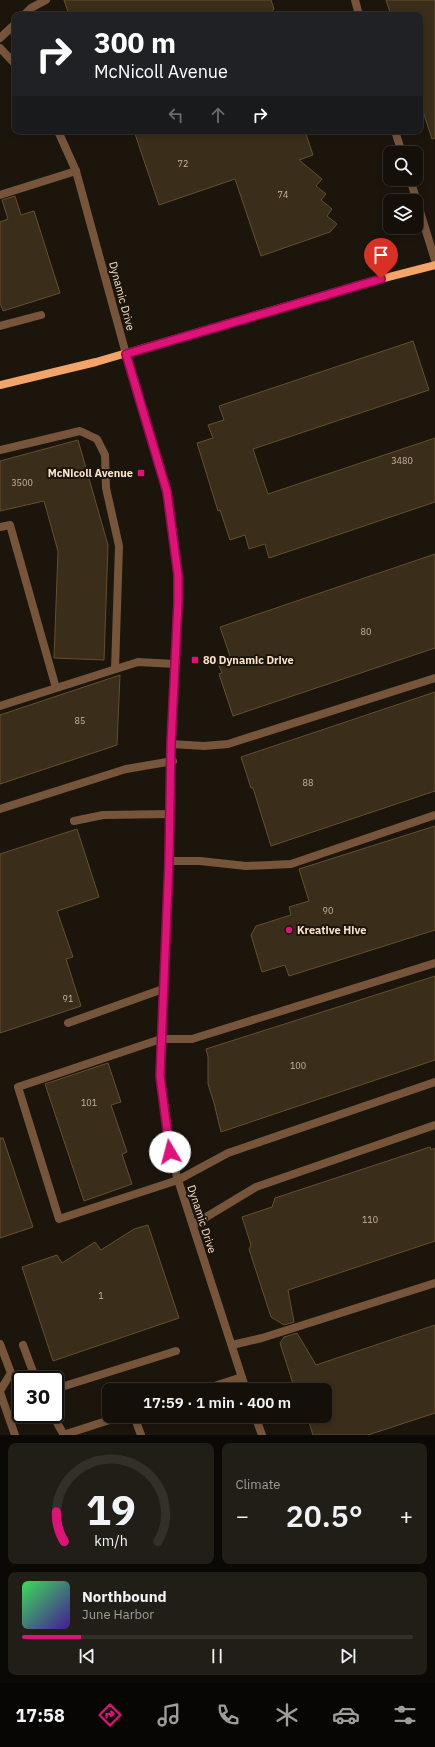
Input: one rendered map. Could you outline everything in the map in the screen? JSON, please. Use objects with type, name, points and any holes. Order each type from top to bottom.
[{"type":"main road","points":[[0,385],[126,354],[369,282],[435,265]]},
{"type":"street","points":[[27,12],[31,8],[46,0]]},
{"type":"street","points":[[355,0],[358,12]]},
{"type":"street","points":[[0,38],[12,27]]},
{"type":"street","points":[[0,48],[12,61]]},
{"type":"street","name":"Dynamic Drive","points":[[59,134],[76,171],[126,354],[167,492],[178,575],[178,603],[171,744],[172,761],[169,861],[160,1076],[170,1152],[244,1383]]},
{"type":"street","points":[[396,134],[400,146]]},
{"type":"street","points":[[0,195],[76,171]]},
{"type":"street","points":[[412,186],[435,260]]},
{"type":"street","points":[[0,326],[41,315]]},
{"type":"street","points":[[0,450],[80,431],[97,439],[105,455],[106,488],[119,546],[115,669]]},
{"type":"street","points":[[0,527],[10,525],[56,688]]},
{"type":"street","points":[[0,706],[138,662],[175,664]]},
{"type":"street","points":[[171,744],[204,746],[228,744],[435,678]]},
{"type":"street","points":[[0,810],[126,769],[172,761]]},
{"type":"street","points":[[74,821],[103,815],[170,814]]},
{"type":"street","points":[[169,861],[200,861],[246,866],[291,864],[435,815]]},
{"type":"street","points":[[435,963],[192,1039],[161,1040],[18,1087],[59,1219],[178,1180],[228,1153],[435,1082]]},
{"type":"street","points":[[68,1023],[163,989]]},
{"type":"street","points":[[193,1225],[256,1187],[435,1125]]},
{"type":"street","points":[[232,1346],[262,1338],[435,1283]]},
{"type":"street","points":[[0,1344],[10,1374],[0,1391],[14,1435]]},
{"type":"street","points":[[23,1345],[33,1371]]},
{"type":"street","points":[[64,1386],[176,1351]]},
{"type":"street","points":[[224,1383],[242,1377]]},
{"type":"street","points":[[57,1423],[63,1435],[102,1422]]},
{"type":"street","points":[[137,1423],[141,1435]]},
{"type":"street","points":[[258,1423],[262,1435]]},
{"type":"building","points":[[64,0],[271,0],[274,9],[272,12],[68,12]]},
{"type":"building","points":[[386,0],[435,0],[435,138],[432,139],[423,111],[423,12],[390,12]]},
{"type":"building","points":[[135,134],[306,134],[313,155],[299,160],[322,179],[316,186],[326,194],[321,200],[332,209],[327,216],[337,224],[330,232],[261,256],[235,179],[159,205]]},
{"type":"building","points":[[15,196],[21,215],[34,211],[60,293],[3,311],[0,303],[0,222],[8,219],[2,200]]},
{"type":"building","points":[[413,341],[429,390],[253,449],[268,494],[435,438],[435,502],[269,558],[265,544],[249,549],[245,535],[230,540],[220,510],[218,511],[197,443],[213,438],[208,425],[224,420],[219,406]]},
{"type":"building","points":[[78,440],[108,545],[104,660],[54,658],[58,551],[44,501],[0,511],[0,461]]},
{"type":"building","points":[[435,554],[435,648],[233,716],[219,674],[222,673],[217,661],[230,656],[220,627]]},
{"type":"building","points":[[120,675],[117,745],[0,784],[0,715]]},
{"type":"building","points":[[435,692],[435,791],[271,846],[253,788],[251,788],[241,757]]},
{"type":"building","points":[[435,826],[435,930],[289,976],[285,965],[262,972],[251,935],[256,926],[291,915],[289,907],[309,901],[299,869]]},
{"type":"building","points":[[77,829],[99,897],[57,911],[73,957],[66,959],[81,1006],[0,1033],[0,854]]},
{"type":"building","points":[[435,976],[435,1060],[221,1132],[208,1084],[208,1057],[206,1049]]},
{"type":"building","points":[[108,1063],[121,1102],[111,1105],[127,1152],[122,1154],[132,1184],[84,1201],[45,1084]]},
{"type":"building","points":[[0,1138],[3,1138],[33,1227],[0,1238]]},
{"type":"building","points":[[430,1147],[431,1150],[435,1148],[435,1241],[288,1290],[294,1322],[284,1325],[271,1317],[249,1249],[251,1245],[242,1217],[272,1207],[275,1198]]},
{"type":"building","points":[[148,1225],[179,1318],[53,1361],[22,1267],[57,1255],[62,1263],[95,1242],[101,1250],[134,1229]]},
{"type":"building","points":[[435,1325],[435,1413],[368,1435],[313,1435],[309,1423],[332,1423],[332,1383],[293,1383],[280,1343],[284,1337],[297,1333],[316,1365]]},
{"type":"place","name":"McNicoll Avenue","points":[[141,473]]},
{"type":"place","name":"80 Dynamic Drive","points":[[195,660]]},
{"type":"place","name":"Kreative Hive","points":[[289,930]]},
{"type":"route","points":[[170,1152],[160,1076],[169,861],[171,744],[178,575],[167,492],[126,354],[381,279]]}]
